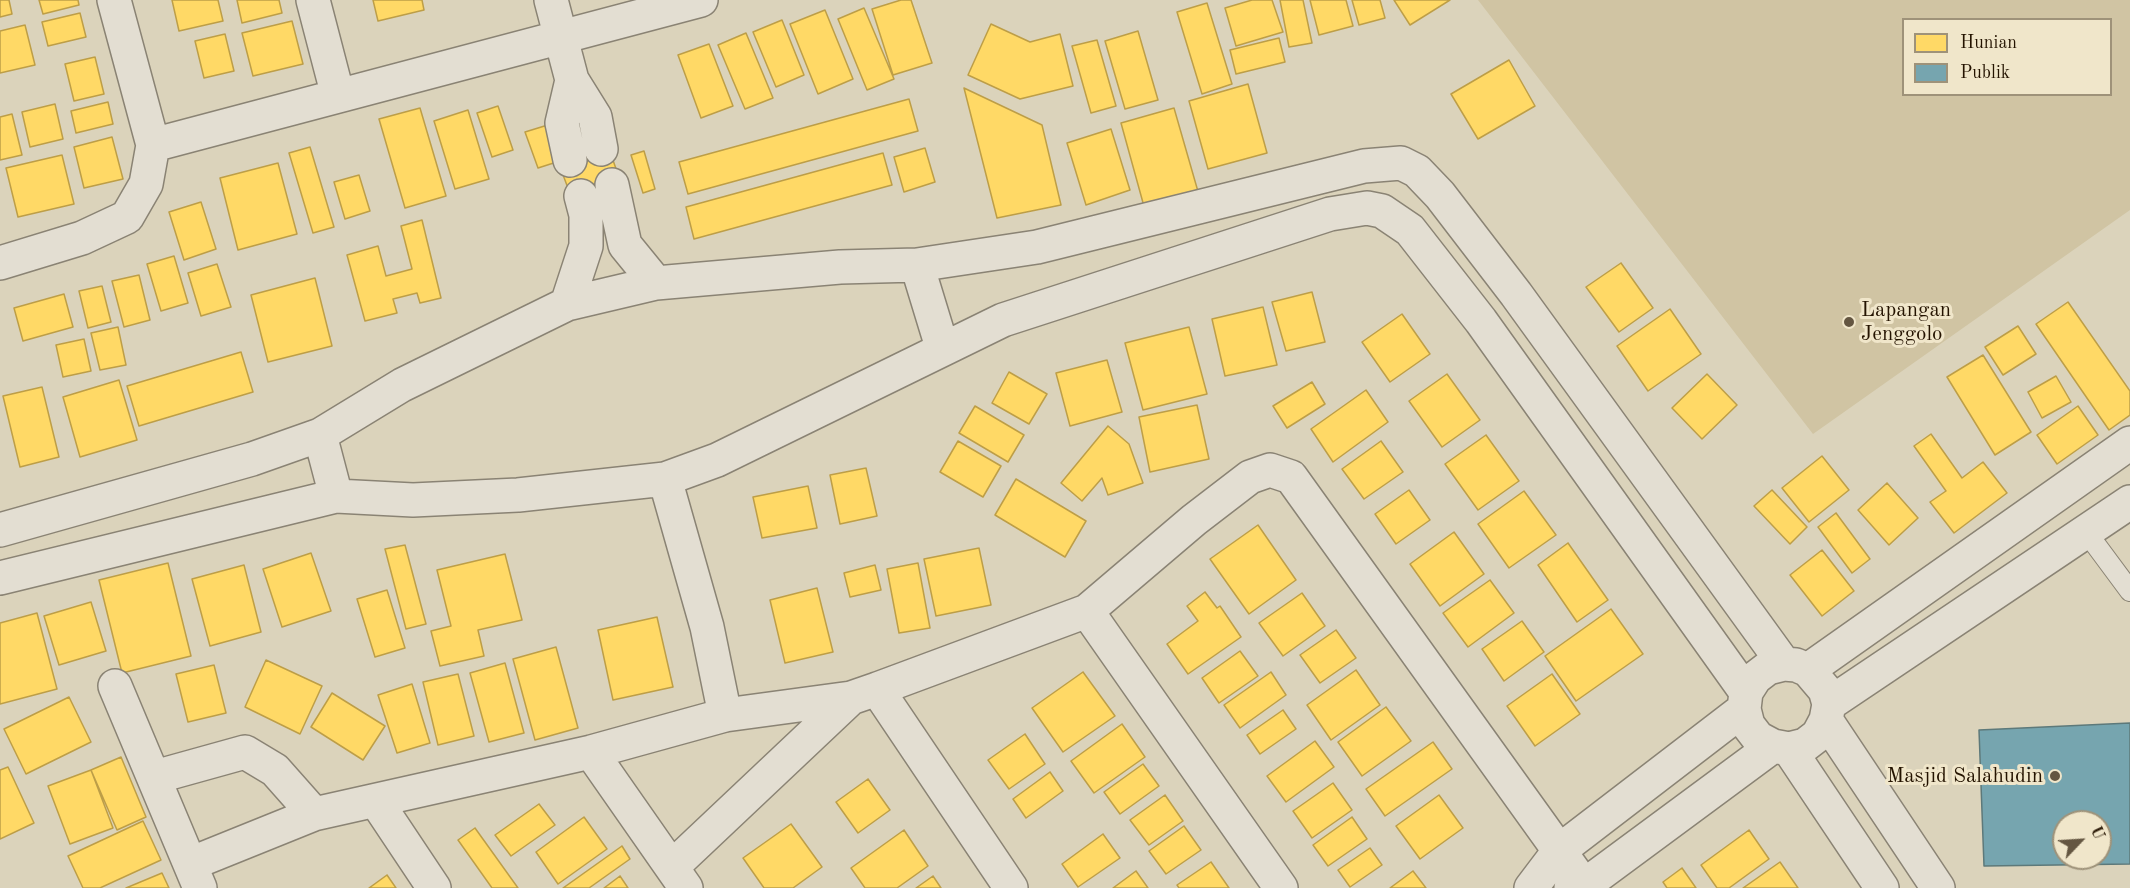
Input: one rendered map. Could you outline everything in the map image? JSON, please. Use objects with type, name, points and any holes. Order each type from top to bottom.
[{"type":"street","points":[[0,263],[82,238],[127,217],[146,183],[153,145],[114,0]]},
{"type":"street","points":[[313,0],[338,96]]},
{"type":"street","points":[[551,0],[572,80],[595,117],[601,149]]},
{"type":"street","points":[[153,145],[701,0]]},
{"type":"street","points":[[570,160],[562,123],[572,80]]},
{"type":"street","points":[[1938,888],[1827,712],[1818,678],[1796,667],[1440,195],[1417,171],[1401,163],[1364,166],[1037,248],[918,265],[840,267],[656,283],[567,304],[402,385],[320,435],[252,459],[4,528],[10,575],[336,496],[413,500],[506,496],[665,479],[717,460],[900,371],[942,347],[1003,320],[1330,214],[1367,208],[1382,211],[1410,230],[1481,321],[1745,701],[1748,725],[1758,738],[1781,747],[1805,745],[1818,735],[1827,712],[2130,502]]},
{"type":"street","points":[[612,185],[625,245],[656,283]]},
{"type":"street","points":[[567,304],[586,246],[586,215],[581,196]]},
{"type":"street","points":[[918,265],[942,347]]},
{"type":"street","points":[[1481,321],[1516,294]]},
{"type":"street","points":[[320,435],[336,496]]},
{"type":"street","points":[[1532,888],[1558,851],[1745,701],[1755,678],[1768,668],[1796,667],[2023,519],[2130,443]]},
{"type":"street","points":[[115,686],[195,876],[314,814],[591,752],[725,715],[864,694],[1086,611],[1194,520],[1250,477],[1270,470],[1291,477],[1558,851],[1581,887],[1781,747]]},
{"type":"street","points":[[665,479],[707,627],[725,715]]},
{"type":"street","points":[[2023,519],[2047,559]]},
{"type":"street","points":[[1086,611],[1281,888]]},
{"type":"street","points":[[591,752],[679,878],[864,694]]},
{"type":"street","points":[[864,694],[1011,888]]},
{"type":"street","points":[[1781,747],[1882,888]]},
{"type":"street","points":[[155,777],[245,752],[274,770],[314,814]]},
{"type":"street","points":[[376,801],[434,888]]},
{"type":"lane","points":[[2087,533],[2130,591]]},
{"type":"shaded area","name":"Lapangan Jenggolo","points":[[1478,0],[2130,0],[2130,210],[1813,434]]},
{"type":"building: Hunian","points":[[0,0],[9,0],[12,14],[0,17]]},
{"type":"building: Hunian","points":[[39,0],[78,0],[79,5],[43,14]]},
{"type":"building: Hunian","points":[[172,0],[218,0],[223,21],[179,31]]},
{"type":"building: Hunian","points":[[237,0],[279,0],[282,13],[242,23]]},
{"type":"building: Hunian","points":[[373,0],[422,0],[424,10],[378,21]]},
{"type":"building: Hunian","points":[[901,0],[911,0],[932,63],[893,75],[872,9]]},
{"type":"building: Hunian","points":[[1252,0],[1272,0],[1283,32],[1236,46],[1225,8]]},
{"type":"building: Hunian","points":[[1280,0],[1303,0],[1312,43],[1289,47]]},
{"type":"building: Hunian","points":[[1310,0],[1346,0],[1353,26],[1319,35]]},
{"type":"building: Hunian","points":[[1352,0],[1380,0],[1385,18],[1359,25]]},
{"type":"building: Hunian","points":[[1394,0],[1450,0],[1410,25]]},
{"type":"building: Hunian","points":[[1207,3],[1232,84],[1202,94],[1177,12]]},
{"type":"building: Hunian","points":[[864,8],[894,79],[867,90],[838,19]]},
{"type":"building: Hunian","points":[[825,10],[853,79],[818,94],[790,24]]},
{"type":"building: Hunian","points":[[80,13],[86,37],[48,46],[42,22]]},
{"type":"building: Hunian","points":[[782,20],[804,75],[776,87],[753,32]]},
{"type":"building: Hunian","points":[[292,21],[303,64],[253,76],[242,33]]},
{"type":"building: Hunian","points":[[991,24],[1030,42],[1060,34],[1073,86],[1020,99],[968,75]]},
{"type":"building: Hunian","points":[[25,25],[35,65],[0,73],[0,31]]},
{"type":"building: Hunian","points":[[1138,31],[1158,100],[1125,109],[1105,41]]},
{"type":"building: Hunian","points":[[746,33],[773,98],[745,109],[718,45]]},
{"type":"building: Hunian","points":[[225,34],[234,71],[204,78],[195,41]]},
{"type":"building: Hunian","points":[[1279,38],[1285,62],[1236,74],[1230,50]]},
{"type":"building: Hunian","points":[[1097,40],[1116,106],[1091,113],[1072,46]]},
{"type":"building: Hunian","points":[[709,44],[733,106],[701,118],[678,55]]},
{"type":"building: Hunian","points":[[95,57],[104,94],[74,101],[65,64]]},
{"type":"building: Hunian","points":[[1509,60],[1535,106],[1478,139],[1451,94]]},
{"type":"building: Hunian","points":[[1248,84],[1267,153],[1208,169],[1189,101]]},
{"type":"building: Hunian","points":[[964,88],[1042,125],[1061,205],[997,218]]},
{"type":"building: Hunian","points":[[909,99],[918,131],[688,194],[679,162]]},
{"type":"building: Hunian","points":[[108,102],[113,124],[76,133],[71,111]]},
{"type":"building: Hunian","points":[[55,104],[63,139],[30,147],[22,112]]},
{"type":"building: Hunian","points":[[498,106],[513,150],[492,157],[477,113]]},
{"type":"building: Hunian","points":[[420,108],[446,196],[405,208],[379,119]]},
{"type":"building: Hunian","points":[[1174,108],[1199,195],[1145,210],[1121,123]]},
{"type":"building: Hunian","points":[[468,110],[489,179],[455,189],[434,121]]},
{"type":"building: Hunian","points":[[12,114],[22,155],[0,160],[0,117]]},
{"type":"building: Hunian","points":[[551,124],[563,160],[538,168],[525,132]]},
{"type":"building: Hunian","points":[[1111,129],[1130,190],[1086,205],[1067,143]]},
{"type":"building: Hunian","points":[[112,137],[123,179],[84,188],[74,147]]},
{"type":"building: Hunian","points":[[608,146],[621,183],[572,199],[559,164]]},
{"type":"building: Hunian","points":[[310,147],[334,227],[313,233],[289,153]]},
{"type":"building: Hunian","points":[[925,148],[935,182],[904,192],[894,157]]},
{"type":"building: Hunian","points":[[644,151],[655,189],[643,193],[631,155]]},
{"type":"building: Hunian","points":[[883,153],[892,185],[694,239],[686,207]]},
{"type":"building: Hunian","points":[[62,155],[74,204],[18,217],[6,168]]},
{"type":"building: Hunian","points":[[278,163],[297,234],[238,250],[220,178]]},
{"type":"building: Hunian","points":[[359,175],[370,211],[345,219],[334,182]]},
{"type":"building: Hunian","points":[[201,202],[216,249],[184,260],[169,212]]},
{"type":"building: Hunian","points":[[422,220],[441,298],[420,303],[417,293],[393,299],[397,313],[365,321],[347,255],[378,246],[386,276],[412,269],[401,226]]},
{"type":"building: Hunian","points":[[174,256],[188,303],[161,311],[147,264]]},
{"type":"building: Hunian","points":[[1621,263],[1653,308],[1619,332],[1586,287]]},
{"type":"building: Hunian","points":[[217,264],[231,307],[201,316],[188,273]]},
{"type":"building: Hunian","points":[[139,275],[150,320],[124,327],[112,281]]},
{"type":"building: Hunian","points":[[315,278],[332,346],[268,362],[251,295]]},
{"type":"building: Hunian","points":[[102,286],[111,322],[88,328],[79,291]]},
{"type":"building: Hunian","points":[[1312,292],[1325,342],[1286,351],[1272,302]]},
{"type":"building: Hunian","points":[[64,294],[73,327],[23,341],[14,308]]},
{"type":"building: Hunian","points":[[2068,302],[2130,391],[2130,415],[2109,430],[2036,324]]},
{"type":"building: Hunian","points":[[1263,307],[1277,365],[1225,376],[1212,319]]},
{"type":"building: Hunian","points":[[1670,309],[1701,354],[1648,391],[1617,346]]},
{"type":"building: Hunian","points":[[1402,314],[1430,354],[1390,382],[1362,342]]},
{"type":"building: Hunian","points":[[2018,326],[2036,354],[2003,375],[1985,347]]},
{"type":"building: Hunian","points":[[118,327],[126,365],[100,370],[91,333]]},
{"type":"building: Hunian","points":[[1189,327],[1207,394],[1143,410],[1125,343]]},
{"type":"building: Hunian","points":[[84,339],[91,371],[63,377],[56,345]]},
{"type":"building: Hunian","points":[[241,352],[253,392],[139,426],[127,386]]},
{"type":"building: Hunian","points":[[1983,355],[2031,432],[1995,455],[1947,377]]},
{"type":"building: Hunian","points":[[1107,360],[1122,412],[1070,426],[1056,373]]},
{"type":"building: Hunian","points":[[1009,372],[1047,394],[1029,424],[992,403]]},
{"type":"building: Hunian","points":[[1447,374],[1480,420],[1442,447],[1409,401]]},
{"type":"building: Hunian","points":[[1707,374],[1737,405],[1702,439],[1672,408]]},
{"type":"building: Hunian","points":[[2056,376],[2071,402],[2042,418],[2028,392]]},
{"type":"building: Hunian","points":[[119,380],[137,440],[80,457],[63,397]]},
{"type":"building: Hunian","points":[[1312,382],[1325,404],[1287,428],[1273,406]]},
{"type":"building: Hunian","points":[[42,387],[59,457],[20,467],[3,396]]},
{"type":"building: Hunian","points":[[1366,390],[1388,422],[1333,462],[1311,429]]},
{"type":"building: Hunian","points":[[1197,405],[1209,459],[1150,472],[1139,417]]},
{"type":"building: Hunian","points":[[975,406],[1024,435],[1008,462],[959,433]]},
{"type":"building: Hunian","points":[[2078,406],[2098,435],[2057,464],[2037,435]]},
{"type":"building: Hunian","points":[[1108,426],[1129,444],[1143,483],[1108,495],[1102,478],[1082,501],[1061,483]]},
{"type":"building: Hunian","points":[[1931,434],[1962,478],[1983,462],[2007,493],[1954,533],[1930,502],[1946,491],[1914,446]]},
{"type":"building: Hunian","points":[[1486,435],[1519,481],[1478,510],[1445,464]]},
{"type":"building: Hunian","points":[[958,441],[1001,466],[983,497],[940,472]]},
{"type":"building: Hunian","points":[[1381,441],[1403,472],[1364,499],[1342,469]]},
{"type":"building: Hunian","points":[[1822,456],[1849,490],[1809,522],[1782,488]]},
{"type":"building: Hunian","points":[[866,468],[877,516],[840,524],[830,475]]},
{"type":"building: Hunian","points":[[1016,479],[1086,521],[1065,557],[995,515]]},
{"type":"building: Hunian","points":[[1887,483],[1918,518],[1889,545],[1858,510]]},
{"type":"building: Hunian","points":[[808,486],[817,528],[762,538],[753,497]]},
{"type":"building: Hunian","points":[[1409,490],[1430,520],[1396,544],[1375,514]]},
{"type":"building: Hunian","points":[[1772,490],[1807,527],[1790,544],[1754,506]]},
{"type":"building: Hunian","points":[[1524,491],[1556,535],[1509,568],[1478,524]]},
{"type":"building: Hunian","points":[[1836,513],[1870,559],[1852,573],[1818,527]]},
{"type":"building: Hunian","points":[[1258,525],[1296,580],[1249,614],[1210,559]]},
{"type":"building: Hunian","points":[[1454,532],[1484,574],[1440,606],[1410,564]]},
{"type":"building: Hunian","points":[[1568,543],[1608,600],[1577,622],[1538,565]]},
{"type":"building: Hunian","points":[[405,545],[426,624],[406,629],[385,549]]},
{"type":"building: Hunian","points":[[979,548],[991,605],[936,616],[924,559]]},
{"type":"building: Hunian","points":[[1822,550],[1854,591],[1822,616],[1790,575]]},
{"type":"building: Hunian","points":[[311,553],[331,611],[282,627],[263,569]]},
{"type":"building: Hunian","points":[[505,554],[522,620],[478,630],[484,656],[440,666],[431,631],[451,626],[437,570]]},
{"type":"building: Hunian","points":[[168,563],[191,656],[122,673],[99,580]]},
{"type":"building: Hunian","points":[[918,563],[930,628],[899,633],[887,569]]},
{"type":"building: Hunian","points":[[244,565],[261,632],[210,646],[192,579]]},
{"type":"building: Hunian","points":[[875,565],[881,590],[850,597],[844,573]]},
{"type":"building: Hunian","points":[[1490,580],[1514,613],[1468,647],[1443,613]]},
{"type":"building: Hunian","points":[[817,588],[833,652],[785,663],[770,600]]},
{"type":"building: Hunian","points":[[387,590],[405,648],[375,657],[357,599]]},
{"type":"building: Hunian","points":[[1205,592],[1217,608],[1220,606],[1241,637],[1188,674],[1167,644],[1198,621],[1187,606]]},
{"type":"building: Hunian","points":[[1302,593],[1325,626],[1283,656],[1259,623]]},
{"type":"building: Hunian","points":[[91,602],[106,651],[59,665],[44,616]]},
{"type":"building: Hunian","points":[[1611,609],[1643,654],[1576,701],[1545,656]]},
{"type":"building: Hunian","points":[[37,613],[57,689],[0,704],[0,623]]},
{"type":"building: Hunian","points":[[657,617],[673,687],[613,700],[598,630]]},
{"type":"building: Hunian","points":[[1522,621],[1544,652],[1504,681],[1482,649]]},
{"type":"building: Hunian","points":[[1336,630],[1356,658],[1320,683],[1300,655]]},
{"type":"building: Hunian","points":[[556,647],[578,728],[535,740],[513,659]]},
{"type":"building: Hunian","points":[[1240,651],[1258,676],[1219,703],[1202,678]]},
{"type":"building: Hunian","points":[[266,660],[322,686],[300,734],[245,707]]},
{"type":"building: Hunian","points":[[505,663],[524,733],[489,742],[470,673]]},
{"type":"building: Hunian","points":[[214,665],[226,713],[188,722],[176,674]]},
{"type":"building: Hunian","points":[[1356,670],[1380,705],[1331,740],[1307,705]]},
{"type":"building: Hunian","points":[[1083,672],[1115,716],[1063,752],[1032,708]]},
{"type":"building: Hunian","points":[[1271,672],[1286,695],[1240,728],[1224,705]]},
{"type":"building: Hunian","points":[[458,674],[474,736],[438,745],[423,682]]},
{"type":"building: Hunian","points":[[1552,674],[1580,714],[1535,746],[1507,706]]},
{"type":"building: Hunian","points":[[412,684],[430,743],[397,753],[378,695]]},
{"type":"building: Hunian","points":[[332,693],[385,726],[363,760],[311,727]]},
{"type":"building: Hunian","points":[[69,697],[91,742],[26,774],[4,729]]},
{"type":"building: Hunian","points":[[1386,707],[1411,741],[1362,776],[1338,742]]},
{"type":"building: Hunian","points":[[1283,710],[1296,729],[1260,754],[1247,735]]},
{"type":"building: Hunian","points":[[1122,724],[1145,757],[1094,793],[1071,761]]},
{"type":"building: Hunian","points":[[1025,734],[1045,764],[1009,789],[988,760]]},
{"type":"building: Hunian","points":[[1315,741],[1334,767],[1286,802],[1267,776]]},
{"type":"building: Hunian","points":[[1433,742],[1452,769],[1385,816],[1366,789]]},
{"type":"building: Hunian","points":[[121,757],[146,817],[117,830],[91,770]]},
{"type":"building: Hunian","points":[[1143,764],[1159,786],[1120,814],[1104,792]]},
{"type":"building: Hunian","points":[[8,767],[34,823],[0,839],[0,770]]},
{"type":"building: Hunian","points":[[91,770],[113,828],[70,844],[48,786]]},
{"type":"building: Hunian","points":[[1050,772],[1063,791],[1026,818],[1013,799]]},
{"type":"building: Hunian","points":[[868,779],[890,810],[858,833],[836,802]]},
{"type":"building: Hunian","points":[[1333,783],[1352,810],[1312,838],[1293,811]]},
{"type":"building: Hunian","points":[[1165,795],[1183,821],[1149,845],[1130,820]]},
{"type":"building: Hunian","points":[[1439,795],[1463,828],[1420,859],[1396,826]]},
{"type":"building: Hunian","points":[[539,804],[555,825],[511,856],[495,835]]},
{"type":"building: Hunian","points":[[584,817],[607,849],[558,884],[536,852]]},
{"type":"building: Hunian","points":[[1352,817],[1367,839],[1328,866],[1313,845]]},
{"type":"building: Hunian","points":[[143,821],[161,860],[100,888],[83,888],[68,856]]},
{"type":"building: Hunian","points":[[791,824],[822,867],[793,888],[764,888],[743,858]]},
{"type":"building: Hunian","points":[[1184,826],[1201,850],[1166,874],[1149,851]]},
{"type":"building: Hunian","points":[[475,828],[518,888],[492,888],[458,840]]},
{"type":"building: Hunian","points":[[904,830],[928,866],[897,888],[865,888],[851,868]]},
{"type":"building: Hunian","points":[[1749,830],[1769,859],[1729,888],[1717,888],[1701,865]]},
{"type":"building: Hunian","points":[[1103,834],[1120,858],[1078,887],[1062,864]]},
{"type":"building: Hunian","points":[[622,846],[630,859],[589,888],[563,888]]},
{"type":"building: Hunian","points":[[1370,848],[1382,865],[1350,887],[1338,870]]},
{"type":"building: Hunian","points":[[1211,862],[1229,888],[1179,888],[1177,885]]},
{"type":"building: Hunian","points":[[1780,862],[1798,888],[1743,888]]},
{"type":"building: Hunian","points":[[1682,868],[1696,888],[1667,888],[1663,882]]},
{"type":"building: Hunian","points":[[1136,871],[1148,888],[1113,888]]},
{"type":"building: Hunian","points":[[1413,871],[1426,888],[1390,888]]},
{"type":"building: Hunian","points":[[162,873],[169,888],[126,888]]},
{"type":"building: Hunian","points":[[387,875],[396,888],[369,888]]},
{"type":"building: Hunian","points":[[620,876],[628,888],[604,888]]},
{"type":"building: Hunian","points":[[933,876],[941,888],[916,888]]},
{"type":"building: Publik","name":"Masjid Salahudin","points":[[2130,723],[2130,864],[2112,864],[2112,810],[2052,810],[2052,865],[1984,866],[1979,730]]},
{"type":"place","name":"Lapangan Jenggolo","points":[[1849,322]]},
{"type":"place","name":"Masjid Salahudin","points":[[2055,776]]}]
